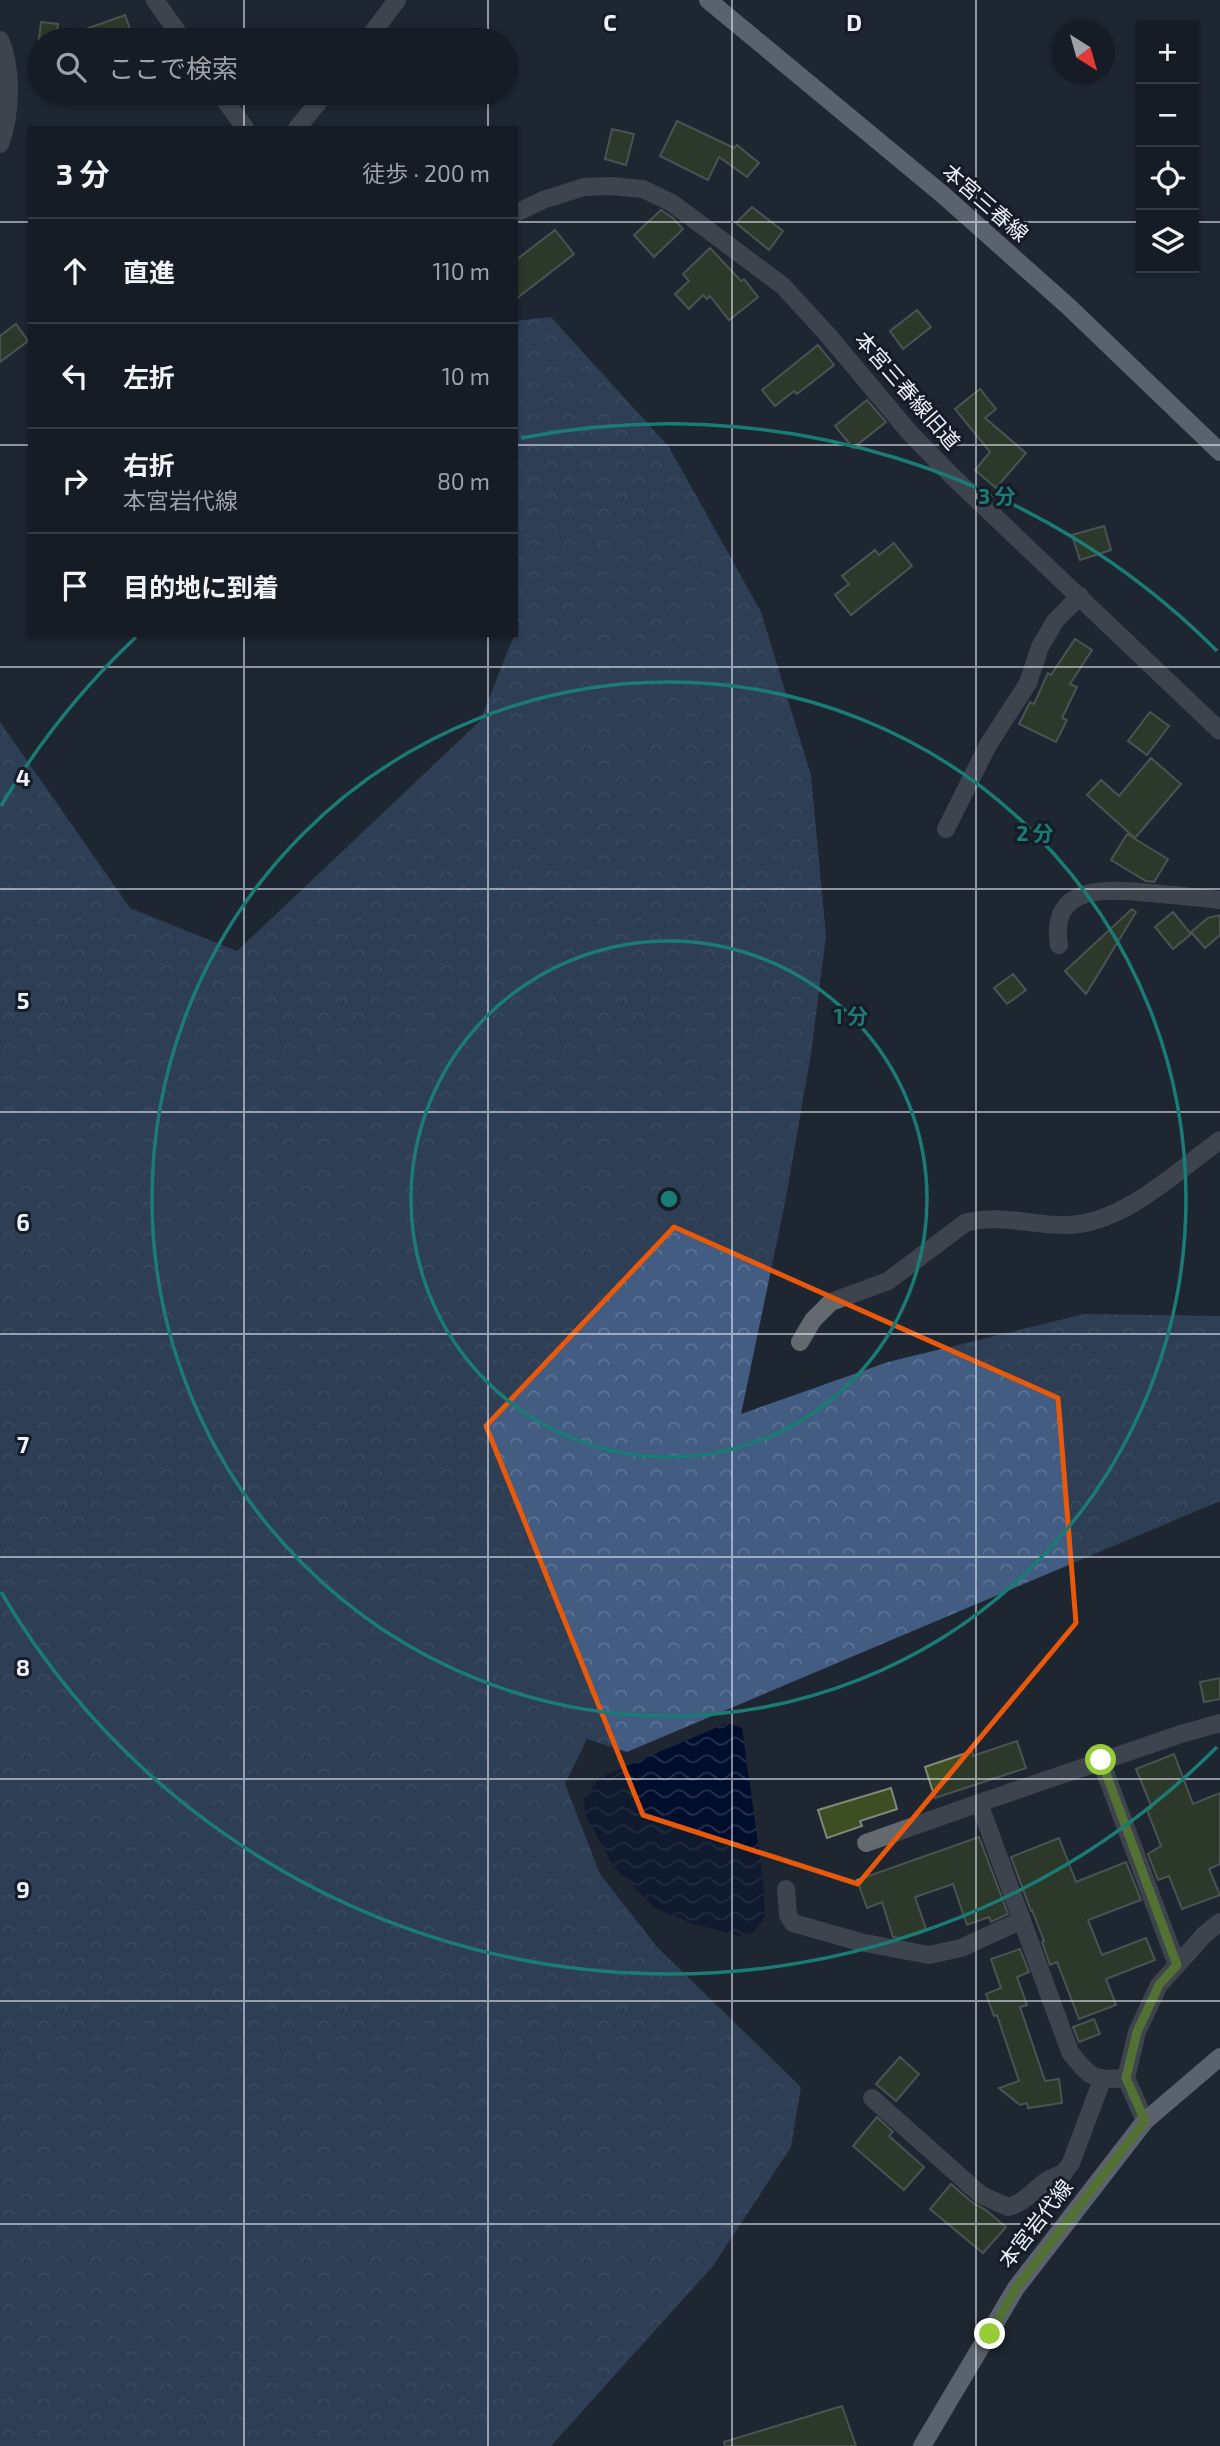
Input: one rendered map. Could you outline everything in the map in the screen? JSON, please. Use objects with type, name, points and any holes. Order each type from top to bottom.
[{"type":"main road","name":"本宮三春線","points":[[708,0],[942,194],[1069,307],[1220,452]]},
{"type":"main road","name":"本宮岩代線","points":[[922,2446],[1016,2288],[1145,2121],[1220,2057]]},
{"type":"street","points":[[155,0],[175,28]]},
{"type":"street","points":[[376,28],[397,0]]},
{"type":"street","points":[[0,40],[6,65],[9,109],[0,144]]},
{"type":"street","points":[[229,105],[244,126]]},
{"type":"street","points":[[299,126],[316,105]]},
{"type":"street","name":"本宮三春線旧道","points":[[518,212],[584,187],[643,189],[672,203],[783,286],[910,433],[1220,731]]},
{"type":"street","points":[[946,829],[988,745],[1028,683],[1040,647],[1055,621],[1080,596]]},
{"type":"street","points":[[1059,945],[1058,918],[1066,905],[1086,893],[1118,890],[1220,900]]},
{"type":"street","points":[[800,1342],[813,1320],[831,1302],[888,1281],[965,1223],[994,1218],[1067,1225],[1101,1219],[1133,1204],[1220,1140]]},
{"type":"street","points":[[866,1843],[1101,1760],[1220,1723]]},
{"type":"street","points":[[1101,1760],[1177,1965]]},
{"type":"street","points":[[979,1803],[1070,2052],[1081,2066],[1102,2080],[1126,2078]]},
{"type":"street","points":[[786,1889],[788,1915],[793,1923],[860,1942],[929,1955],[961,1948],[1022,1920]]},
{"type":"street","points":[[1145,2121],[1126,2078],[1137,2032],[1159,1985],[1205,1934],[1220,1922]]},
{"type":"street","points":[[872,2098],[981,2195],[1008,2207],[1019,2203],[1054,2175],[1063,2174],[1071,2163],[1102,2080]]},
{"type":"highlighted area","points":[[674,1227],[1058,1398],[1076,1623],[858,1884],[643,1815],[486,1426]]},
{"type":"green space","points":[[551,317],[669,447],[761,612],[811,775],[826,936],[811,1054],[785,1203],[741,1414],[888,1362],[1084,1314],[1220,1316],[1220,1501],[627,1752],[587,1739],[565,1784],[600,1874],[657,1947],[801,2087],[791,2147],[713,2266],[551,2446],[0,2446],[0,722],[130,908],[237,951],[480,721],[513,637],[518,637],[518,321]]},
{"type":"water","points":[[727,1723],[742,1728],[763,1880],[765,1917],[753,1933],[739,1936],[691,1923],[655,1908],[614,1867],[585,1814],[584,1798],[599,1778]]},
{"type":"building","points":[[125,15],[130,28],[89,28]]},
{"type":"building","points":[[41,22],[58,24],[58,28],[40,28]]},
{"type":"building","points":[[677,121],[734,148],[737,145],[759,163],[747,177],[719,157],[708,180],[660,156]]},
{"type":"building","points":[[612,129],[634,134],[626,165],[605,159]]},
{"type":"building","points":[[752,207],[783,231],[769,250],[736,223]]},
{"type":"building","points":[[661,210],[683,229],[654,257],[634,235]]},
{"type":"building","points":[[555,230],[574,254],[518,297],[518,258]]},
{"type":"building","points":[[710,248],[741,281],[744,279],[758,297],[729,320],[710,296],[707,299],[703,295],[689,309],[675,294],[689,281],[683,274]]},
{"type":"building","points":[[917,310],[931,327],[903,349],[890,331]]},
{"type":"building","points":[[16,324],[28,341],[0,362],[0,336]]},
{"type":"building","points":[[818,345],[834,365],[797,394],[794,391],[775,406],[762,390]]},
{"type":"building","points":[[980,389],[996,409],[985,418],[1026,453],[996,488],[975,470],[990,452],[955,409]]},
{"type":"building","points":[[867,400],[886,422],[853,448],[835,426]]},
{"type":"building","points":[[1104,526],[1111,550],[1080,560],[1072,535]]},
{"type":"building","points":[[894,543],[912,566],[851,615],[835,595],[849,584],[842,576],[875,550],[879,555]]},
{"type":"building","points":[[1075,639],[1092,650],[1070,684],[1077,687],[1062,718],[1067,720],[1056,742],[1019,724],[1030,702],[1034,704],[1048,673],[1051,675]]},
{"type":"building","points":[[1150,712],[1169,726],[1147,755],[1128,741]]},
{"type":"building","points":[[1151,758],[1181,784],[1135,838],[1087,795],[1101,780],[1119,796]]},
{"type":"building","points":[[1127,834],[1168,859],[1154,882],[1146,881],[1111,860]]},
{"type":"building","points":[[1132,909],[1136,912],[1086,994],[1065,971]]},
{"type":"building","points":[[1173,912],[1191,934],[1173,949],[1155,927]]},
{"type":"building","points":[[1220,915],[1220,935],[1205,948],[1191,932],[1208,918]]},
{"type":"building","points":[[1013,974],[1026,990],[1007,1004],[994,988]]},
{"type":"building","points":[[1220,1678],[1220,1699],[1204,1702],[1200,1682]]},
{"type":"building","points":[[1017,1741],[1026,1768],[935,1798],[925,1767],[972,1751],[973,1756]]},
{"type":"building","points":[[1174,1754],[1193,1804],[1220,1793],[1220,1864],[1209,1869],[1220,1895],[1182,1909],[1169,1876],[1158,1880],[1148,1854],[1161,1846],[1147,1810],[1152,1808],[1136,1769]]},
{"type":"building","points":[[891,1788],[897,1809],[860,1821],[862,1826],[827,1838],[818,1810]]},
{"type":"building","points":[[979,1837],[1008,1914],[991,1922],[989,1917],[967,1925],[953,1884],[915,1897],[926,1929],[901,1938],[893,1937],[882,1902],[867,1908],[857,1880]]},
{"type":"building","points":[[1059,1838],[1076,1882],[1126,1862],[1141,1900],[1088,1920],[1102,1955],[1146,1938],[1155,1960],[1106,1979],[1116,2005],[1079,2019],[1057,1962],[1050,1965],[1042,1942],[1044,1941],[1011,1857]]},
{"type":"building","points":[[1020,1949],[1029,1972],[1017,1977],[1027,2005],[1020,2007],[1045,2081],[1059,2079],[1062,2103],[1028,2108],[1027,2103],[1020,2105],[999,2088],[1019,2081],[997,2015],[994,2016],[986,1994],[1001,1988],[991,1959]]},
{"type":"building","points":[[1094,2019],[1100,2034],[1079,2042],[1073,2027]]},
{"type":"building","points":[[900,2057],[919,2074],[896,2101],[876,2084]]},
{"type":"building","points":[[877,2117],[893,2132],[889,2136],[924,2167],[904,2190],[853,2146]]},
{"type":"building","points":[[951,2184],[1006,2227],[983,2253],[930,2209]]},
{"type":"building","points":[[842,2406],[856,2446],[725,2446],[724,2442]]},
{"type":"route","points":[[990,2334],[1016,2288],[1145,2121],[1126,2078],[1137,2032],[1159,1985],[1177,1965],[1101,1760]]}]
